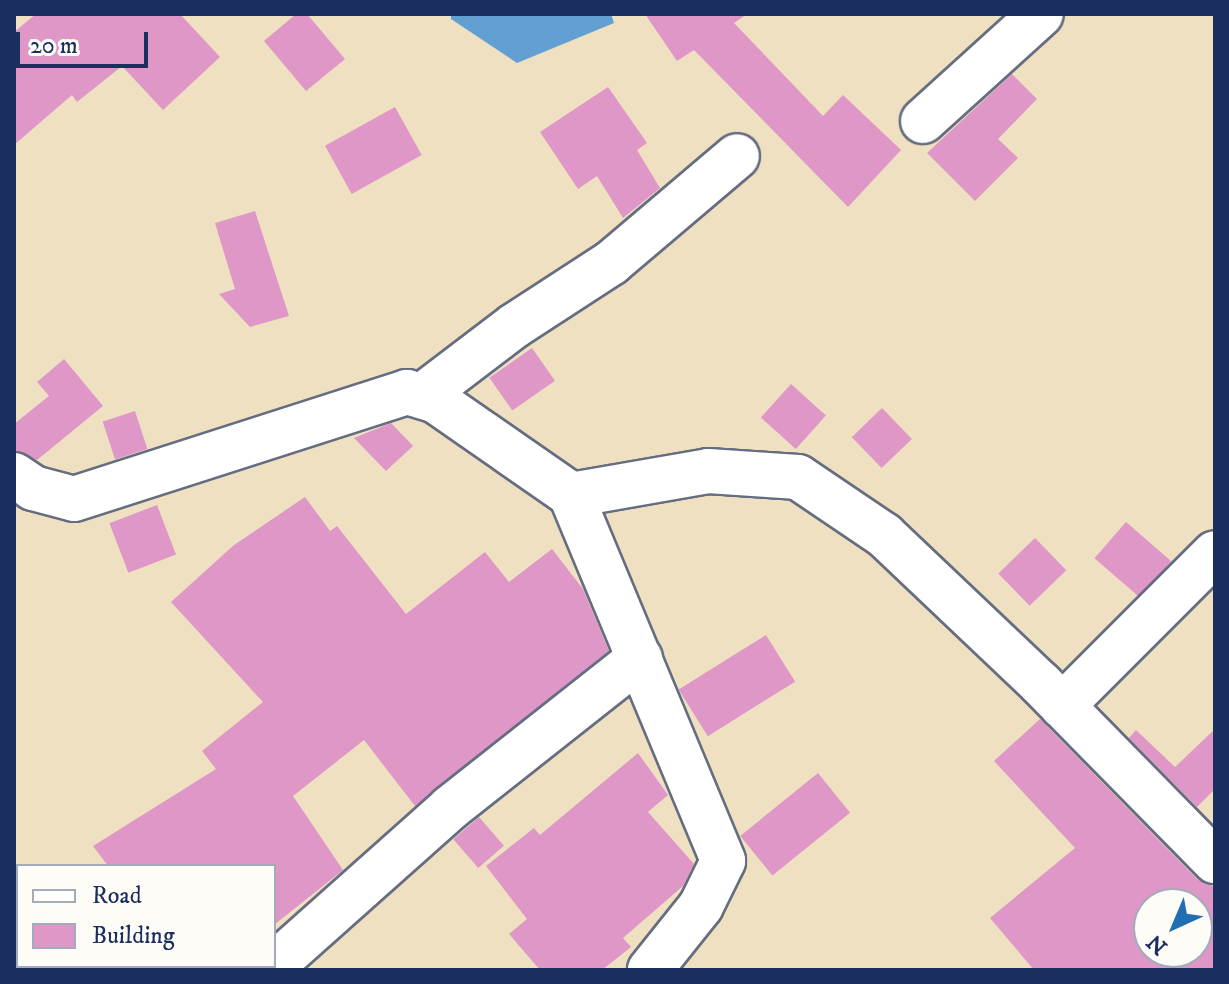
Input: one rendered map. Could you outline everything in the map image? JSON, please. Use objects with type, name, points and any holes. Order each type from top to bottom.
[{"type":"street","points":[[923,121],[1041,14]]},
{"type":"street","points":[[422,396],[514,326],[611,263],[737,156]]},
{"type":"street","points":[[14,475],[33,488],[74,499],[407,392],[422,396],[571,495],[723,861],[701,906],[650,970]]},
{"type":"street","points":[[571,495],[708,471],[798,477],[884,535],[1062,706],[1215,861]]},
{"type":"street","points":[[1062,706],[1215,553]]},
{"type":"street","points":[[276,963],[450,808],[640,658]]},
{"type":"water","points":[[451,14],[611,14],[614,23],[517,63],[451,19]]},
{"type":"building","points":[[36,14],[180,14],[220,57],[163,110],[122,66],[77,102],[72,95],[14,145],[14,32]]},
{"type":"building","points":[[296,14],[307,14],[345,59],[306,91],[264,41]]},
{"type":"building","points":[[645,14],[747,14],[734,23],[823,116],[843,95],[901,150],[848,207],[694,50],[677,61]]},
{"type":"building","points":[[1012,74],[1037,99],[998,139],[1018,158],[975,201],[927,153]]},
{"type":"building","points":[[608,87],[647,143],[637,150],[660,188],[623,218],[597,176],[578,189],[540,132]]},
{"type":"building","points":[[395,107],[422,155],[352,194],[325,146]]},
{"type":"building","points":[[255,211],[289,316],[250,327],[219,294],[235,289],[215,223]]},
{"type":"building","points":[[532,348],[555,381],[512,411],[489,378]]},
{"type":"building","points":[[64,359],[103,406],[37,460],[14,450],[14,424],[49,396],[37,382]]},
{"type":"building","points":[[791,384],[826,415],[796,449],[761,417]]},
{"type":"building","points":[[882,408],[912,439],[882,468],[852,437]]},
{"type":"building","points":[[135,411],[147,449],[115,460],[103,422]]},
{"type":"building","points":[[391,423],[413,446],[386,471],[354,438]]},
{"type":"building","points":[[305,497],[330,531],[337,526],[406,614],[485,552],[509,582],[552,549],[583,589],[609,651],[415,806],[364,740],[293,796],[343,870],[276,923],[276,864],[106,864],[93,846],[216,769],[202,751],[263,702],[171,602],[234,545]]},
{"type":"building","points":[[157,505],[176,554],[128,573],[109,523]]},
{"type":"building","points":[[1126,522],[1171,561],[1140,598],[1095,558]]},
{"type":"building","points":[[1035,538],[1066,570],[1030,606],[998,573]]},
{"type":"building","points":[[766,635],[795,682],[708,736],[679,690]]},
{"type":"building","points":[[1040,719],[1197,879],[1215,887],[1215,970],[1034,970],[990,918],[1075,848],[994,761]]},
{"type":"building","points":[[1215,729],[1215,789],[1197,807],[1129,738],[1136,730],[1175,767]]},
{"type":"building","points":[[638,753],[668,795],[648,812],[694,864],[683,886],[623,938],[631,947],[602,970],[540,970],[509,934],[527,919],[486,866],[534,828],[540,835]]},
{"type":"building","points":[[818,773],[850,813],[772,876],[740,836]]},
{"type":"building","points":[[479,817],[504,846],[478,868],[453,839]]}]
